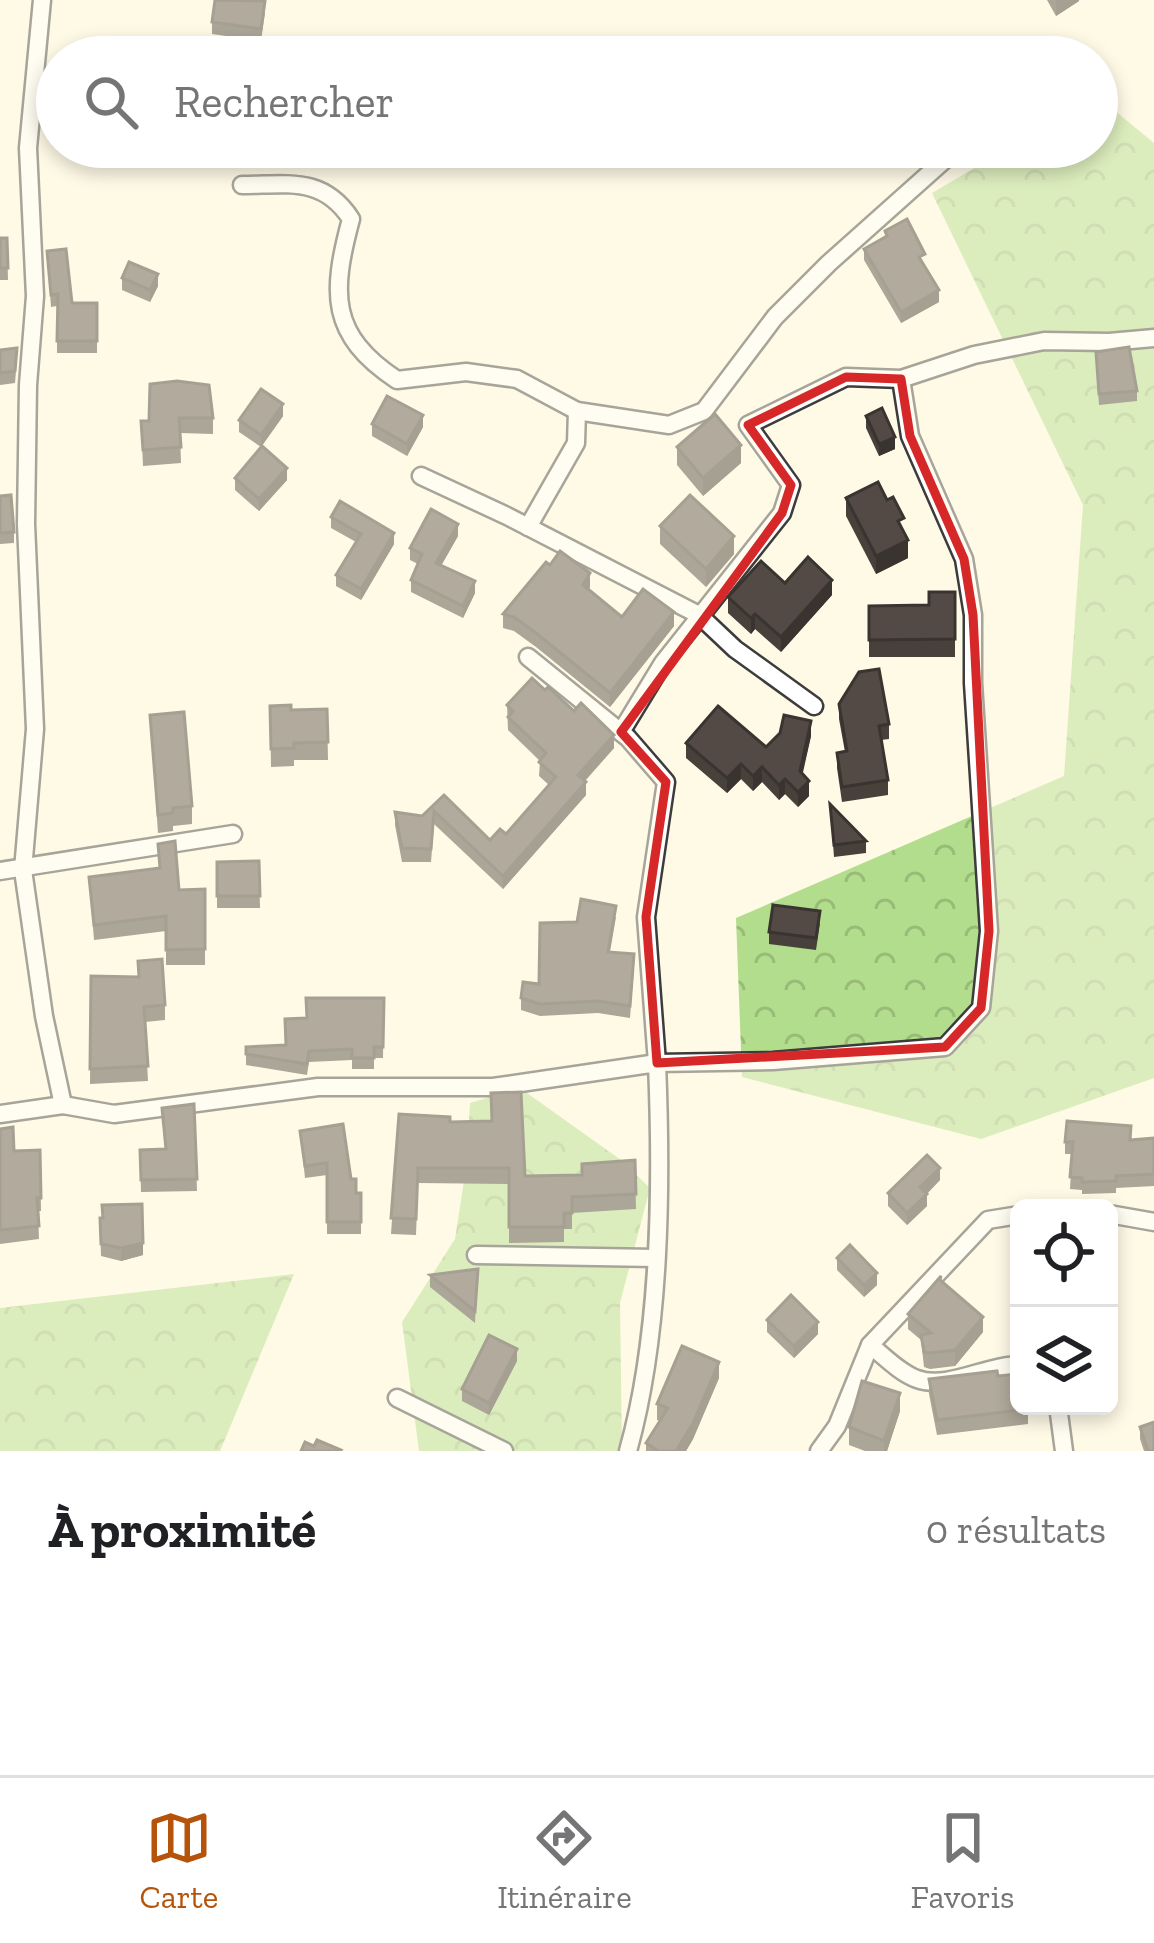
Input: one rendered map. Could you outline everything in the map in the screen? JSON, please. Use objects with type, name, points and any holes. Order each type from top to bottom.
[{"type":"street","points":[[39,36],[42,0]]},
{"type":"street","points":[[36,63],[28,148],[35,296],[26,524],[35,730],[23,870],[44,1016],[63,1105]]},
{"type":"street","points":[[242,185],[311,184],[341,204],[351,219],[341,256],[341,323],[369,362],[397,380],[466,372],[517,380],[577,411],[669,425],[704,411],[775,317],[935,168]]},
{"type":"street","points":[[621,732],[663,663],[782,513],[790,485],[748,424],[846,376],[901,379],[974,355],[1044,341],[1154,338]]},
{"type":"street","points":[[0,1114],[63,1105],[114,1114],[318,1088],[493,1087],[657,1064],[945,1047],[981,1009],[989,931],[973,683],[974,615],[964,559],[910,436],[901,379]]},
{"type":"street","points":[[528,526],[576,443],[577,411]]},
{"type":"street","points":[[421,476],[699,615],[734,649],[814,706]]},
{"type":"street","points":[[528,657],[621,732],[666,782],[646,917],[661,1191],[641,1404],[628,1451]]},
{"type":"street","points":[[0,871],[232,834]]},
{"type":"street","points":[[819,1451],[837,1426],[870,1346],[988,1220],[1010,1216]]},
{"type":"street","points":[[1118,1216],[1154,1222]]},
{"type":"street","points":[[476,1255],[655,1258]]},
{"type":"street","points":[[870,1346],[920,1381],[1010,1365]]},
{"type":"street","points":[[398,1398],[503,1451]]},
{"type":"street","points":[[1059,1415],[1064,1451]]},
{"type":"highlighted area","points":[[846,377],[901,379],[910,436],[964,559],[973,615],[989,931],[981,1008],[945,1047],[657,1063],[646,917],[666,782],[621,732],[782,513],[791,485],[748,425]]},
{"type":"green space","points":[[1118,113],[1154,143],[1154,1078],[981,1139],[742,1077],[736,918],[1064,776],[1083,505],[932,193],[974,168],[1118,168]]},
{"type":"green space","points":[[520,1088],[621,1160],[650,1188],[620,1303],[622,1451],[419,1451],[402,1322],[455,1239],[470,1103]]},
{"type":"green space","points":[[294,1274],[220,1451],[0,1451],[0,1308]]},
{"type":"building","points":[[215,0],[265,1],[261,29],[212,22]]},
{"type":"building","points":[[907,219],[925,254],[919,257],[939,290],[901,312],[864,249]]},
{"type":"building","points":[[0,238],[7,238],[8,268],[0,268]]},
{"type":"building","points":[[66,249],[72,303],[97,303],[97,341],[57,341],[58,294],[51,295],[47,251]]},
{"type":"building","points":[[129,262],[158,274],[150,290],[122,278]]},
{"type":"building","points":[[1129,347],[1137,391],[1099,394],[1096,352]]},
{"type":"building","points":[[17,348],[15,371],[0,373],[0,350]]},
{"type":"building","points":[[150,384],[209,385],[213,418],[179,418],[181,447],[143,450],[141,421],[149,421]]},
{"type":"building","points":[[261,389],[283,404],[261,435],[239,420]]},
{"type":"building","points":[[387,396],[423,415],[407,444],[372,424]]},
{"type":"building","points":[[882,408],[895,437],[879,444],[866,416]]},
{"type":"building","points":[[715,414],[741,445],[703,478],[677,447]]},
{"type":"building","points":[[262,446],[287,468],[259,499],[235,478]]},
{"type":"building","points":[[878,482],[904,518],[898,521],[908,540],[876,556],[846,498]]},
{"type":"building","points":[[11,495],[14,532],[0,533],[0,496]]},
{"type":"building","points":[[690,495],[734,536],[706,569],[660,526]]},
{"type":"building","points":[[340,501],[394,533],[361,589],[336,575],[361,534],[331,517]]},
{"type":"building","points":[[431,509],[458,524],[436,563],[475,581],[463,606],[411,580],[422,554],[410,548]]},
{"type":"building","points":[[560,551],[590,573],[583,585],[622,617],[643,589],[674,612],[610,693],[536,633],[503,614]]},
{"type":"building","points":[[808,557],[832,580],[781,637],[728,597],[761,561],[785,583]]},
{"type":"building","points":[[929,592],[955,592],[955,639],[869,640],[869,606],[929,605]]},
{"type":"building","points":[[879,669],[889,724],[879,726],[888,780],[842,787],[837,753],[847,751],[839,704],[859,672]]},
{"type":"building","points":[[532,678],[574,711],[581,703],[614,735],[578,775],[586,782],[503,876],[434,811],[431,849],[402,848],[395,812],[422,816],[444,795],[490,840],[500,829],[506,834],[556,777],[539,762],[546,753],[508,717],[513,711],[507,705]]},
{"type":"building","points":[[291,705],[291,710],[327,709],[328,742],[271,749],[270,706]]},
{"type":"building","points":[[718,706],[766,747],[780,733],[784,715],[811,721],[800,771],[809,781],[798,792],[785,779],[779,785],[762,767],[753,776],[741,764],[727,778],[686,743]]},
{"type":"building","points":[[184,712],[192,806],[158,815],[150,715]]},
{"type":"building","points":[[830,804],[866,841],[834,845]]},
{"type":"building","points":[[175,841],[179,890],[205,889],[205,949],[166,950],[166,916],[94,925],[89,877],[160,868],[158,844]]},
{"type":"building","points":[[259,861],[260,896],[217,896],[217,862]]},
{"type":"building","points":[[581,899],[616,906],[608,952],[634,954],[630,1006],[598,1001],[540,1004],[521,998],[523,982],[539,984],[540,923],[577,922]]},
{"type":"building","points":[[773,905],[820,911],[816,938],[769,932]]},
{"type":"building","points":[[162,959],[165,1005],[144,1007],[148,1066],[90,1069],[91,976],[139,977],[138,961]]},
{"type":"building","points":[[306,998],[384,998],[383,1047],[374,1047],[374,1058],[352,1058],[352,1049],[309,1051],[307,1064],[246,1054],[246,1047],[286,1045],[285,1019],[307,1018]]},
{"type":"building","points":[[521,1092],[525,1176],[582,1175],[582,1164],[635,1160],[636,1194],[572,1197],[572,1213],[564,1213],[564,1227],[509,1227],[509,1168],[418,1168],[416,1219],[391,1218],[399,1114],[450,1117],[450,1122],[492,1121],[491,1093]]},
{"type":"building","points":[[194,1104],[197,1179],[141,1180],[140,1150],[166,1149],[162,1108]]},
{"type":"building","points":[[1067,1121],[1131,1126],[1130,1140],[1154,1138],[1154,1174],[1116,1176],[1116,1181],[1082,1182],[1082,1178],[1070,1177],[1073,1142],[1065,1142]]},
{"type":"building","points":[[343,1124],[351,1179],[356,1179],[356,1193],[361,1193],[361,1222],[327,1222],[327,1163],[305,1166],[300,1131]]},
{"type":"building","points":[[13,1127],[14,1151],[40,1150],[39,1226],[0,1230],[0,1129]]},
{"type":"building","points":[[927,1155],[940,1168],[920,1187],[927,1194],[907,1213],[888,1193]]},
{"type":"building","points":[[142,1204],[143,1243],[121,1248],[101,1244],[102,1205]]},
{"type":"building","points":[[850,1245],[877,1273],[864,1285],[837,1258]]},
{"type":"building","points":[[478,1269],[475,1311],[430,1275]]},
{"type":"building","points":[[941,1276],[983,1317],[955,1350],[924,1352],[921,1335],[931,1333],[908,1314]]},
{"type":"building","points":[[791,1295],[818,1322],[794,1346],[767,1320]]},
{"type":"building","points":[[489,1335],[517,1349],[489,1403],[462,1389]]},
{"type":"building","points":[[682,1346],[719,1362],[676,1451],[658,1451],[646,1443],[668,1408],[657,1404]]},
{"type":"building","points":[[997,1371],[998,1376],[1010,1375],[1010,1411],[937,1420],[929,1379]]},
{"type":"building","points":[[862,1381],[900,1393],[884,1441],[849,1427]]},
{"type":"building","points":[[1154,1422],[1154,1451],[1148,1451],[1140,1427]]},
{"type":"building","points":[[317,1440],[341,1450],[301,1451],[305,1442],[314,1446]]}]
